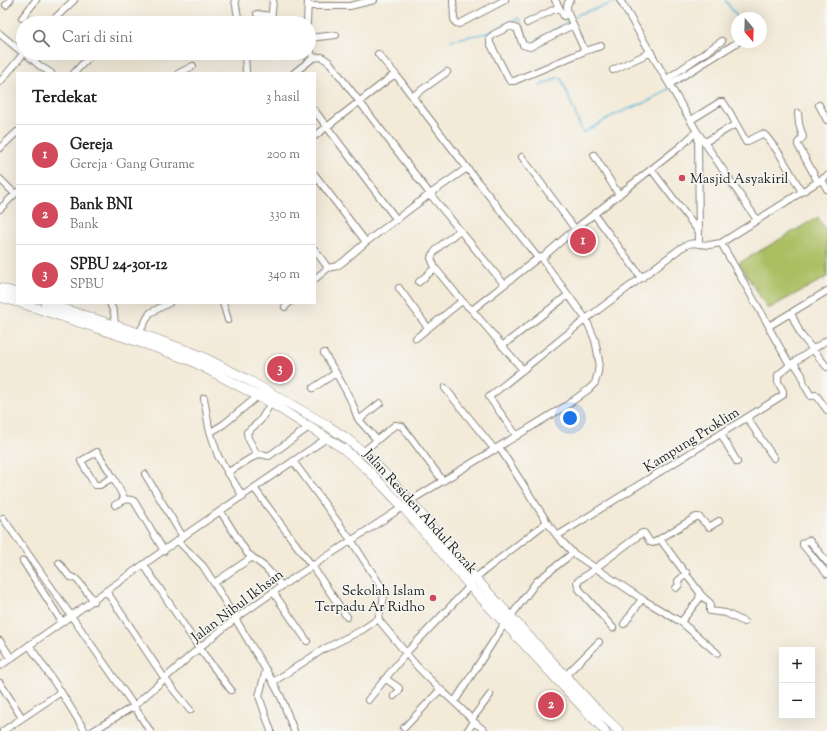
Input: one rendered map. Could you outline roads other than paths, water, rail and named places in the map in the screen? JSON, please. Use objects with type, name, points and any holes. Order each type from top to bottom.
[{"type":"highway","name":"Jalan Residen Abdul Rozak","points":[[0,288],[16,299]]},
{"type":"highway","name":"Jalan Residen Abdul Rozak","points":[[0,297],[16,300]]},
{"type":"highway","name":"Jalan Residen Abdul Rozak","points":[[29,304],[192,361],[258,396],[327,438],[357,459],[406,504]]},
{"type":"highway","name":"Jalan Residen Abdul Rozak","points":[[48,304],[139,333],[199,355],[248,380],[325,424],[363,452],[473,582],[508,619],[606,731]]},
{"type":"highway","name":"Jalan Residen Abdul Rozak","points":[[508,619],[566,675],[596,709],[619,731]]},
{"type":"street","points":[[24,16],[36,0]]},
{"type":"street","points":[[235,0],[238,16]]},
{"type":"street","points":[[257,14],[271,16],[273,0]]},
{"type":"street","points":[[307,16],[308,3],[350,6],[374,0]]},
{"type":"street","points":[[453,0],[454,19],[456,23],[459,24],[505,0]]},
{"type":"street","points":[[555,0],[572,24],[585,51]]},
{"type":"street","points":[[566,16],[566,6],[570,0]]},
{"type":"street","points":[[56,16],[70,1]]},
{"type":"street","points":[[621,3],[697,132],[757,220]]},
{"type":"street","points":[[527,23],[559,7]]},
{"type":"street","points":[[572,24],[530,47],[523,45],[517,29],[512,26],[493,35],[490,38],[490,43],[511,82],[585,51],[601,46]]},
{"type":"street","points":[[0,34],[16,47]]},
{"type":"street","points":[[316,37],[336,35]]},
{"type":"street","points":[[670,84],[722,41]]},
{"type":"street","points":[[670,84],[731,46]]},
{"type":"street","points":[[613,70],[651,52]]},
{"type":"street","name":"Jalan Nibul Ikhsan","points":[[93,731],[134,706],[199,648],[235,619],[273,592],[406,504],[517,436],[589,389],[595,382],[599,360],[595,340],[586,319],[544,262],[467,168],[413,96],[378,54]]},
{"type":"street","points":[[316,58],[322,57],[330,63],[459,231],[504,284]]},
{"type":"street","points":[[0,82],[18,60]]},
{"type":"street","points":[[33,60],[50,72]]},
{"type":"street","points":[[75,72],[86,60]]},
{"type":"street","points":[[245,60],[246,72]]},
{"type":"street","points":[[295,72],[310,60]]},
{"type":"street","points":[[180,72],[193,66]]},
{"type":"street","points":[[413,96],[446,72]]},
{"type":"street","points":[[316,135],[391,77],[396,75]]},
{"type":"street","points":[[691,120],[722,102],[727,107],[746,142],[762,134],[765,135],[779,154],[802,192]]},
{"type":"street","points":[[819,105],[827,120]]},
{"type":"street","points":[[316,112],[397,220]]},
{"type":"street","points":[[798,113],[799,124],[803,137],[798,145],[822,179],[827,189]]},
{"type":"street","points":[[705,142],[736,124]]},
{"type":"street","points":[[472,310],[697,132]]},
{"type":"street","points":[[697,132],[699,244]]},
{"type":"street","points":[[0,148],[16,133]]},
{"type":"street","points":[[594,155],[619,195]]},
{"type":"street","points":[[522,157],[575,229]]},
{"type":"street","points":[[316,278],[328,268],[340,265],[366,242],[467,168]]},
{"type":"street","points":[[651,169],[699,232]]},
{"type":"street","points":[[316,176],[366,242]]},
{"type":"street","points":[[0,179],[16,193],[0,209]]},
{"type":"street","points":[[517,436],[489,397],[586,319],[681,248],[694,243],[709,245],[721,243],[822,179]]},
{"type":"street","points":[[594,214],[642,278]]},
{"type":"street","points":[[459,231],[433,253],[431,258],[435,268],[523,370]]},
{"type":"street","points":[[721,243],[770,330],[792,364],[802,375],[804,384],[811,396],[816,396],[827,410]]},
{"type":"street","points":[[316,251],[328,268]]},
{"type":"street","points":[[419,282],[435,268]]},
{"type":"street","points":[[399,288],[428,328]]},
{"type":"street","points":[[769,326],[827,292]]},
{"type":"street","points":[[502,346],[568,295]]},
{"type":"street","points":[[416,338],[462,301]]},
{"type":"street","points":[[112,304],[115,325]]},
{"type":"street","points":[[139,333],[150,313],[167,304]]},
{"type":"street","points":[[223,304],[228,320]]},
{"type":"street","points":[[791,313],[801,335],[827,367]]},
{"type":"street","name":"Kampung Proklim","points":[[558,536],[782,395],[783,391],[778,382],[778,375],[827,340]]},
{"type":"street","points":[[324,353],[352,404],[355,414],[377,440]]},
{"type":"street","points":[[313,388],[336,373]]},
{"type":"street","points":[[445,388],[497,449],[547,522],[573,553],[642,599],[681,622],[717,653]]},
{"type":"street","points":[[210,432],[224,424],[258,396]]},
{"type":"street","points":[[204,398],[210,432],[218,456],[243,497]]},
{"type":"street","points":[[257,455],[248,438],[248,432],[260,421],[270,403]]},
{"type":"street","points":[[359,420],[380,403]]},
{"type":"street","points":[[747,418],[774,458]]},
{"type":"street","points":[[363,452],[395,425],[402,426],[443,481]]},
{"type":"street","points":[[227,472],[257,455],[263,454],[269,456],[309,427]]},
{"type":"street","points":[[721,434],[737,462]]},
{"type":"street","points":[[0,666],[70,616],[107,592],[180,539],[327,438]]},
{"type":"street","points":[[112,477],[97,486],[95,485],[81,461],[96,452],[112,477],[125,500]]},
{"type":"street","points":[[273,682],[324,649],[362,630],[378,618],[384,593],[351,540],[292,461]]},
{"type":"street","points":[[145,474],[180,539],[214,583],[273,682],[281,697],[294,731]]},
{"type":"street","points":[[254,488],[312,566],[347,617]]},
{"type":"street","points":[[115,506],[125,500],[130,499],[137,505],[164,551]]},
{"type":"street","points":[[221,512],[239,542],[251,558],[266,568],[282,586]]},
{"type":"street","points":[[613,628],[579,589],[577,582],[642,533],[651,543],[696,517],[699,517],[708,527],[719,521]]},
{"type":"street","points":[[3,518],[150,731]]},
{"type":"street","points":[[368,700],[406,653],[473,582],[547,522]]},
{"type":"street","points":[[660,539],[687,573],[700,591],[700,594],[710,603],[711,611],[726,613],[744,622]]},
{"type":"street","points":[[827,562],[809,540],[802,544],[827,574]]},
{"type":"street","points":[[455,701],[508,619],[538,581],[573,553]]},
{"type":"street","points":[[214,583],[251,558]]},
{"type":"street","points":[[23,561],[62,622]]},
{"type":"street","points":[[59,563],[69,576],[79,582],[94,601]]},
{"type":"street","points":[[144,565],[199,648],[231,690]]},
{"type":"street","points":[[676,588],[679,585],[678,581],[687,573]]},
{"type":"street","points":[[107,592],[165,679],[190,710]]},
{"type":"street","points":[[273,592],[307,641]]},
{"type":"street","points":[[681,622],[700,594]]},
{"type":"street","points":[[624,624],[642,599]]},
{"type":"street","points":[[378,618],[414,664],[440,690],[455,701],[473,721],[485,731]]},
{"type":"street","points":[[0,641],[11,658]]},
{"type":"street","points":[[566,675],[599,642]]},
{"type":"street","points":[[29,645],[85,731]]},
{"type":"street","points":[[266,670],[259,696],[271,731]]},
{"type":"street","points":[[386,679],[399,688],[399,691],[394,696]]},
{"type":"street","points":[[0,683],[22,718]]},
{"type":"street","points":[[404,728],[440,690]]},
{"type":"street","points":[[3,731],[61,692]]},
{"type":"street","points":[[467,731],[490,695]]},
{"type":"waterway","points":[[725,0],[734,12]]},
{"type":"waterway","points":[[573,19],[579,14],[619,1]]},
{"type":"waterway","points":[[451,40],[487,33],[519,18],[530,44],[570,21]]},
{"type":"waterway","points":[[540,86],[559,77],[561,78],[583,133],[616,114],[649,101],[670,88]]},
{"type":"waterway","points":[[673,86],[682,80]]},
{"type":"place","name":"Masjid Asyakiril","points":[[682,178]]},
{"type":"place","name":"Gereja","points":[[583,241]]},
{"type":"place","name":"SPBU 24-301-12","points":[[280,369]]},
{"type":"place","name":"Sekolah Islam Terpadu Ar Ridho","points":[[433,598]]},
{"type":"place","name":"Bank BNI","points":[[551,705]]}]
